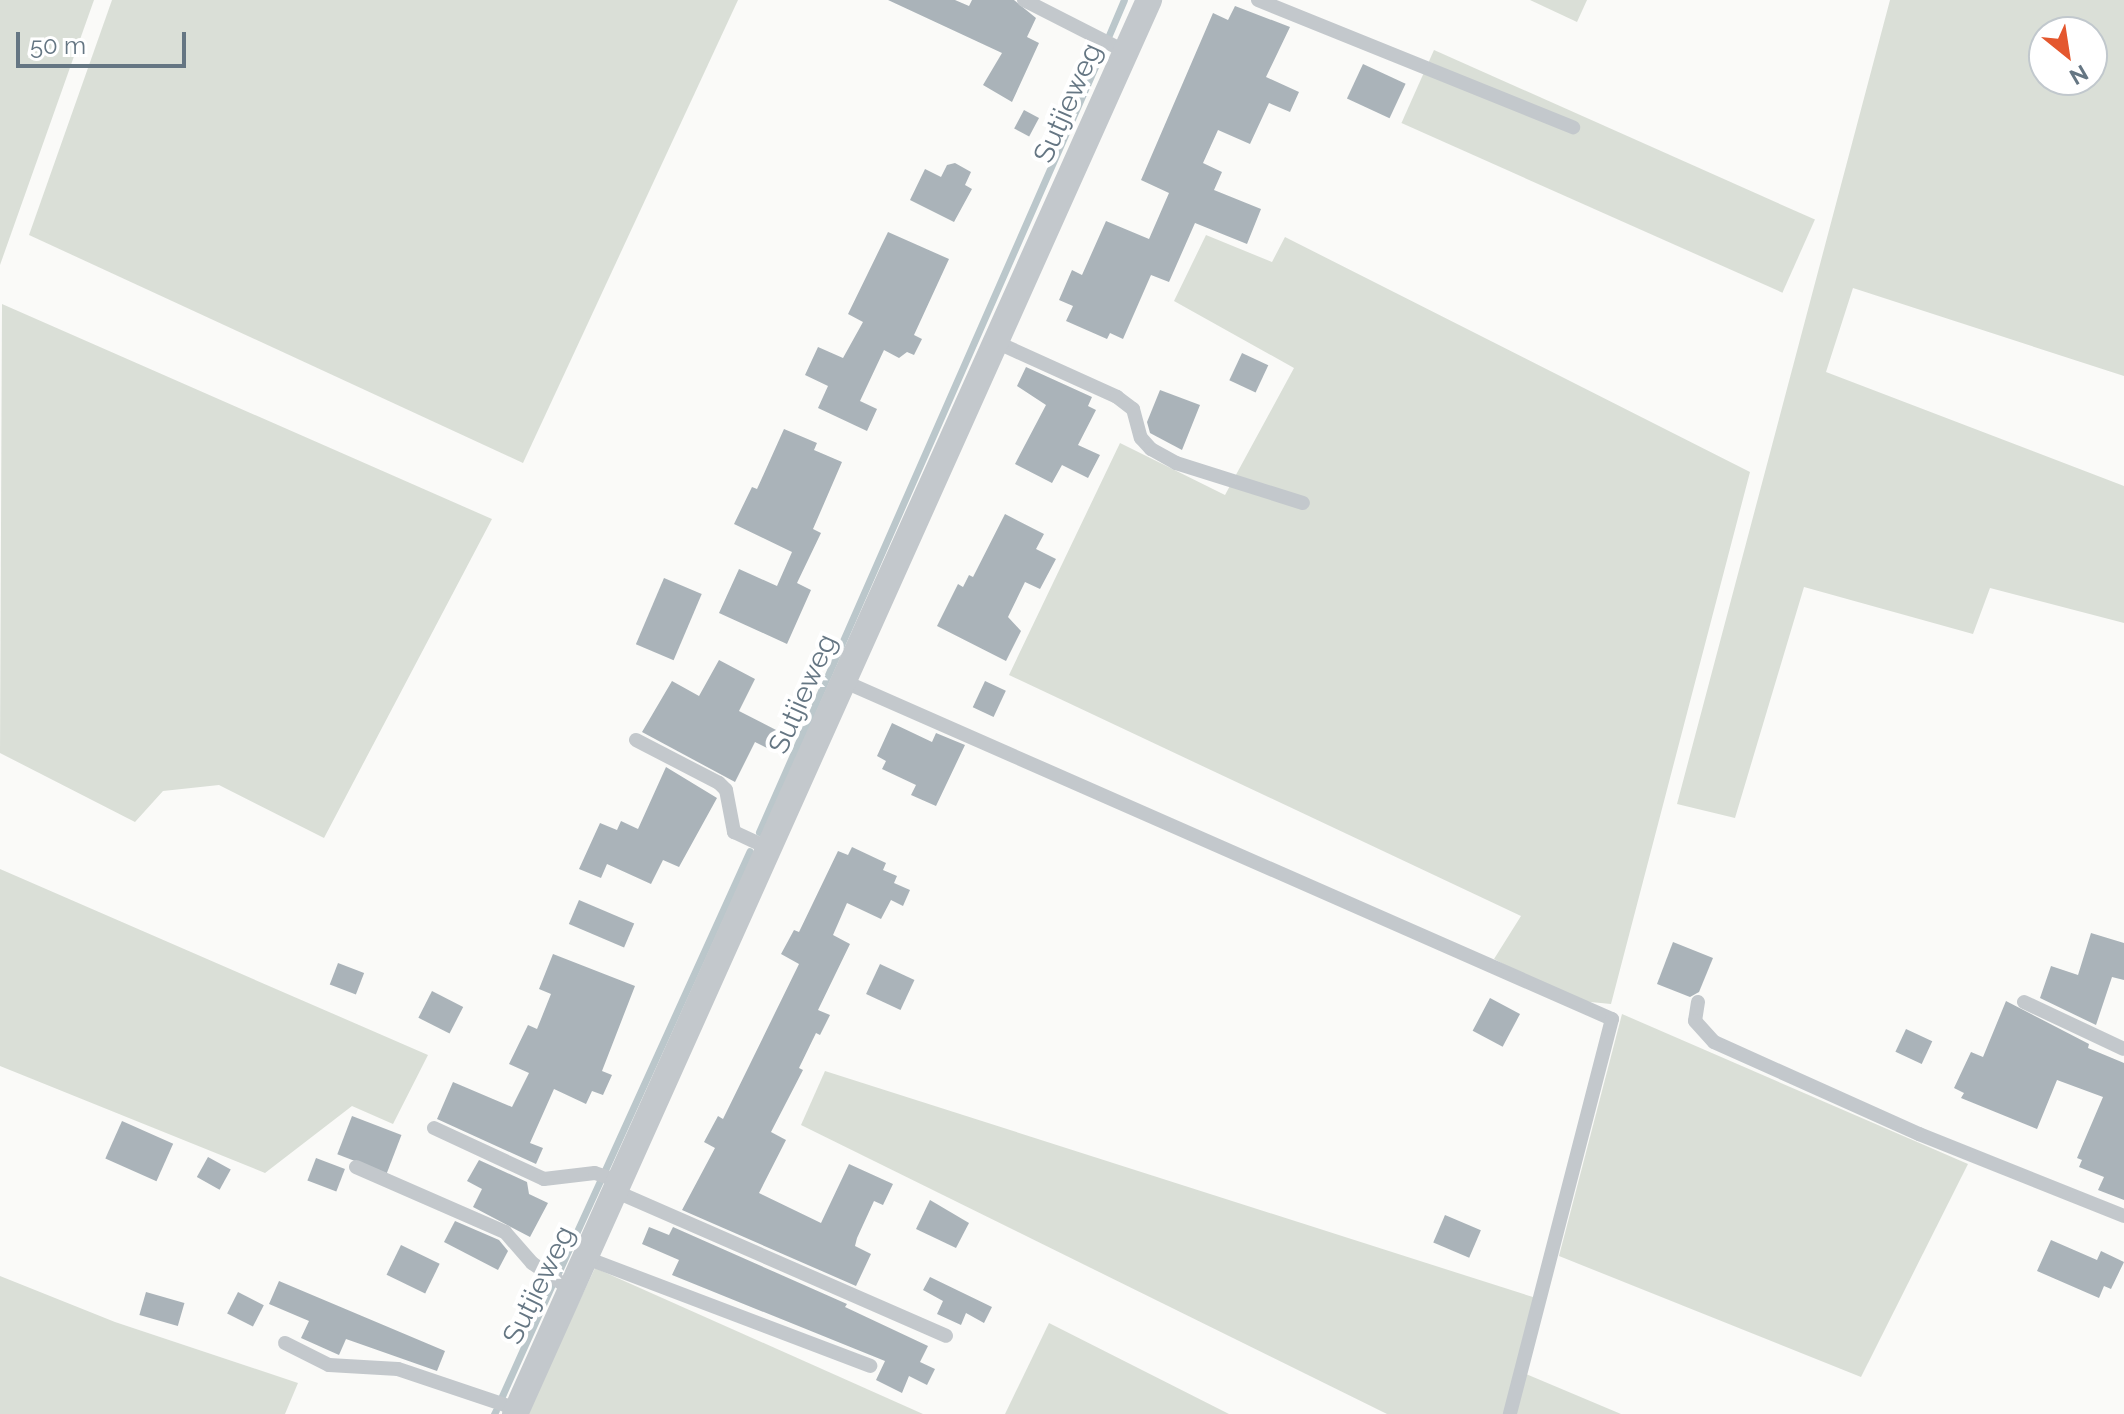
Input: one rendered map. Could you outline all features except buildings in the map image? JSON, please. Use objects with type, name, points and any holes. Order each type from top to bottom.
[{"type":"street","name":"Sutjieweg","points":[[516,1411],[589,1259],[843,681],[1149,0]]},
{"type":"lane","points":[[1024,0],[1126,52]]},
{"type":"lane","points":[[1258,0],[1573,127]]},
{"type":"lane","points":[[996,342],[1117,397],[1133,409],[1141,438],[1151,449],[1176,463],[1303,503]]},
{"type":"lane","points":[[843,681],[1612,1019],[1510,1414]]},
{"type":"lane","points":[[636,740],[719,783],[726,790],[734,832],[769,848]]},
{"type":"lane","points":[[1698,1002],[1695,1021],[1714,1042],[1919,1134],[2124,1216]]},
{"type":"lane","points":[[2024,1002],[2124,1049]]},
{"type":"lane","points":[[434,1128],[544,1179],[595,1173],[619,1187],[946,1336]]},
{"type":"lane","points":[[356,1167],[505,1232],[532,1263],[573,1291]]},
{"type":"lane","points":[[589,1259],[870,1366]]},
{"type":"lane","points":[[285,1343],[329,1365],[398,1369],[516,1411]]},
{"type":"shaded area","points":[[0,0],[94,0],[0,265]]},
{"type":"shaded area","points":[[112,0],[738,0],[523,463],[29,235]]},
{"type":"shaded area","points":[[1530,0],[1587,0],[1577,22]]},
{"type":"shaded area","points":[[1890,0],[2124,0],[2124,376],[1853,288],[1826,372],[2124,486],[2124,623],[1990,588],[1973,634],[1804,587],[1735,818],[1677,804]]},
{"type":"shaded area","points":[[1434,50],[1815,220],[1782,293],[1401,123]]},
{"type":"shaded area","points":[[1206,235],[1272,262],[1285,237],[1750,472],[1611,1004],[1570,1000],[1494,959],[1521,916],[1009,675],[1120,443],[1225,495],[1294,368],[1174,301]]},
{"type":"shaded area","points":[[2,304],[492,519],[324,838],[219,785],[163,791],[135,822],[0,753]]},
{"type":"shaded area","points":[[0,869],[428,1055],[393,1124],[352,1106],[265,1173],[0,1066]]},
{"type":"shaded area","points":[[1622,1014],[1968,1164],[1861,1377],[1559,1256]]},
{"type":"shaded area","points":[[825,1071],[1536,1298],[1504,1414],[1387,1414],[801,1125]]},
{"type":"shaded area","points":[[595,1268],[923,1414],[526,1414]]},
{"type":"shaded area","points":[[0,1276],[115,1322],[298,1383],[285,1414],[0,1414]]},
{"type":"shaded area","points":[[1049,1323],[1229,1414],[1005,1414]]},
{"type":"shaded area","points":[[1526,1374],[1621,1414],[1515,1414]]},
{"type":"waterway","points":[[1109,35],[1124,0]]},
{"type":"waterway","points":[[759,832],[1101,53]]},
{"type":"waterway","points":[[605,1170],[750,851]]},
{"type":"waterway","points":[[558,1273],[600,1181]]},
{"type":"waterway","points":[[502,1396],[552,1284]]},
{"type":"waterway","points":[[494,1414],[496,1410]]}]
